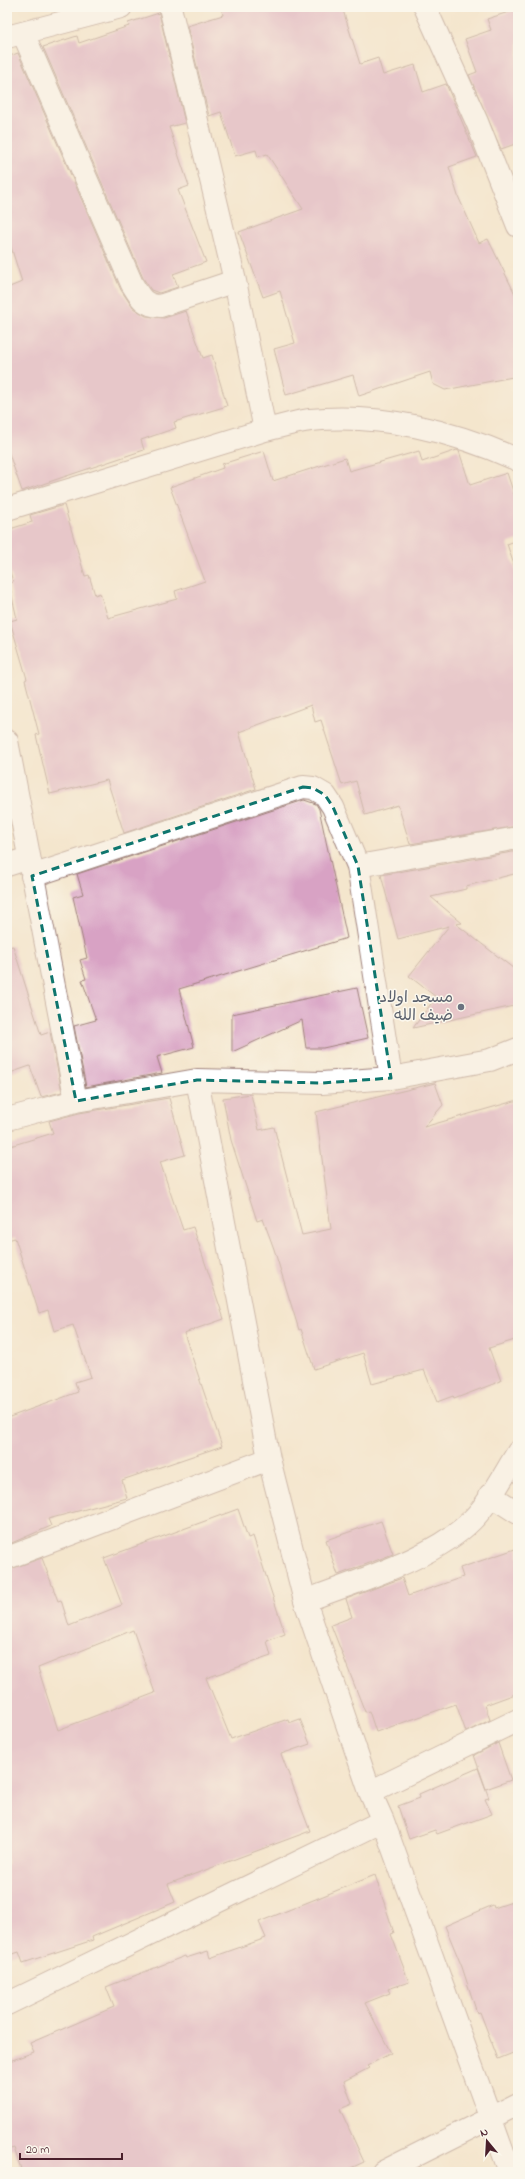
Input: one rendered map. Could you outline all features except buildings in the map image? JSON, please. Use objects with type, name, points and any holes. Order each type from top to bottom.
[{"type":"street","points":[[121,7],[15,35],[132,284],[141,299],[150,305],[160,306],[235,280]]},
{"type":"street","points":[[170,7],[235,280],[265,430]]},
{"type":"street","points":[[425,7],[477,122],[518,226]]},
{"type":"street","points":[[7,509],[265,430],[308,420],[362,419],[419,427],[490,448],[518,460]]},
{"type":"street","points":[[7,741],[76,1101]]},
{"type":"street","points":[[7,865],[30,867],[303,787],[313,788],[325,795],[333,807],[358,866],[391,1078]]},
{"type":"street","points":[[358,866],[518,838]]},
{"type":"street","points":[[7,1119],[76,1101],[197,1080],[322,1083],[391,1078],[490,1060],[518,1049]]},
{"type":"street","points":[[197,1080],[269,1459],[305,1601],[370,1792],[383,1821],[510,2172]]},
{"type":"street","points":[[305,1601],[401,1564],[444,1542],[472,1520],[518,1452]]},
{"type":"street","points":[[7,1558],[269,1459]]},
{"type":"street","points":[[490,1495],[518,1513]]},
{"type":"street","points":[[370,1792],[518,1720]]},
{"type":"street","points":[[7,2004],[383,1821]]},
{"type":"street","points":[[383,2172],[518,2104]]},
{"type":"highlighted area","points":[[303,787],[313,788],[325,795],[333,807],[358,866],[391,1078],[322,1083],[197,1080],[76,1101],[32,876]]},
{"type":"place","name":"مسجد اولاد ضيف الله","points":[[461,1007]]}]
